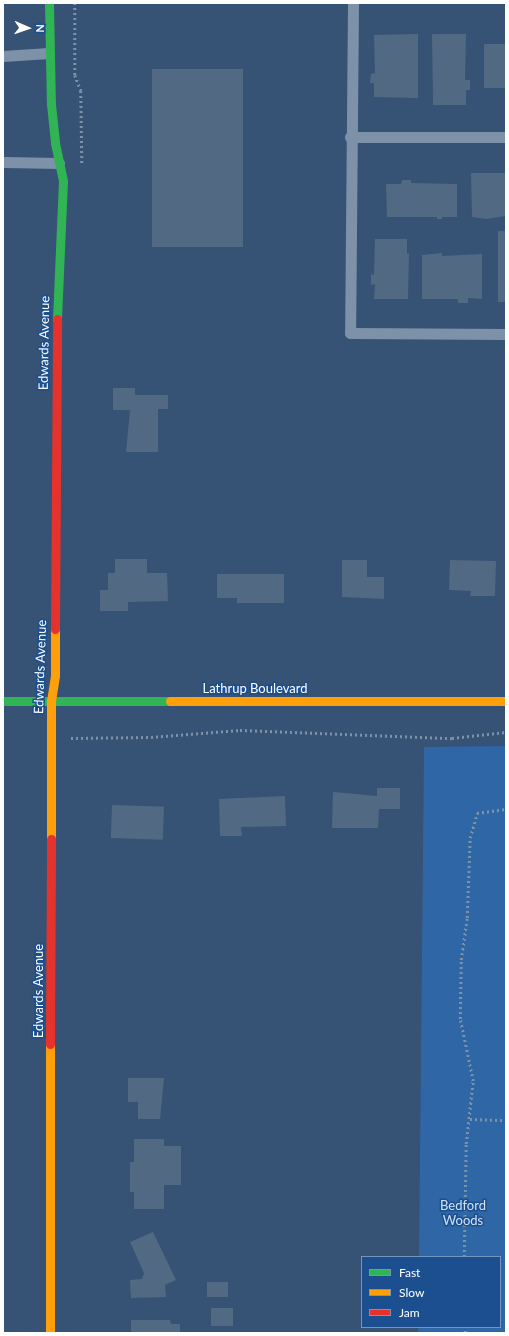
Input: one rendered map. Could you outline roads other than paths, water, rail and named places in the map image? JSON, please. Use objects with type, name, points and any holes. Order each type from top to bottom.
[{"type":"street","name":"Edwards Avenue","points":[[49,3],[49,54],[55,143],[63,181],[63,220],[56,337],[55,675],[51,701],[50,1333]]},
{"type":"street","name":"Lathrup Boulevard","points":[[3,701],[506,701]]},
{"type":"lane","points":[[353,3],[350,137],[350,333],[506,334]]},
{"type":"lane","points":[[3,56],[49,54]]},
{"type":"lane","points":[[350,137],[506,138]]},
{"type":"lane","points":[[3,162],[59,162]]},
{"type":"park label","name":"Bedford Woods","points":[[463,1214]]}]
